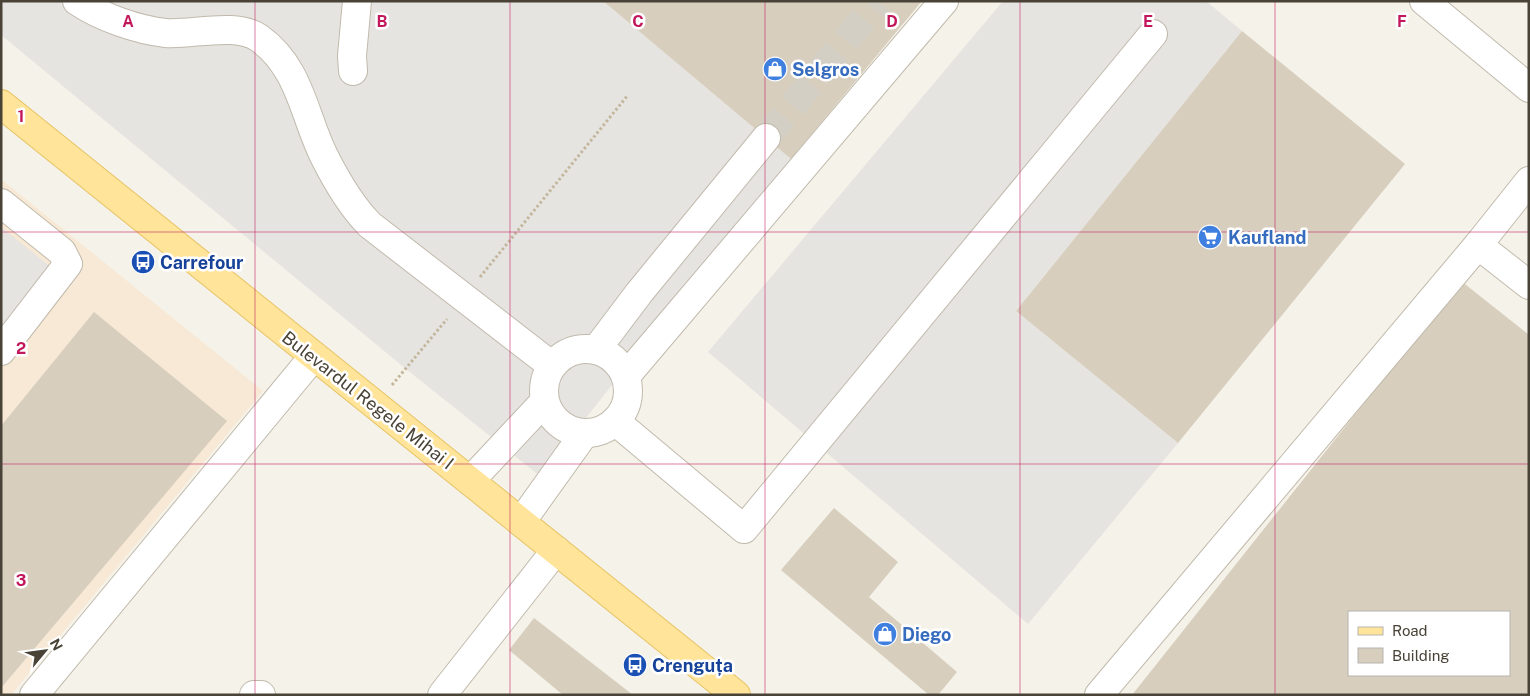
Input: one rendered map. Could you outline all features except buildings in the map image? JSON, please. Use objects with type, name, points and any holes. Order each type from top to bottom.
[{"type":"main road","name":"Bulevardul Regele Mihai I","points":[[1,104],[556,550],[722,690]]},
{"type":"lane","points":[[77,1],[104,15],[142,28],[166,33],[229,30],[258,37],[280,57],[302,96],[324,156],[356,211],[370,225],[463,299],[551,365]]},
{"type":"lane","points":[[353,71],[352,56],[357,1]]},
{"type":"lane","points":[[626,376],[944,1]]},
{"type":"lane","points":[[1424,1],[1529,88]]},
{"type":"lane","points":[[615,420],[744,529],[1153,34]]},
{"type":"lane","points":[[596,350],[638,293],[766,138]]},
{"type":"lane","points":[[1099,695],[1529,182]]},
{"type":"lane","points":[[1,203],[62,252],[68,264],[1,351]]},
{"type":"lane","points":[[1478,245],[1529,285]]},
{"type":"lane","points":[[571,350],[596,350],[614,359],[626,376],[628,397],[621,416],[604,430],[584,434],[566,430],[552,418],[544,402],[543,383],[551,365],[571,350]]},
{"type":"lane","points":[[34,695],[314,356]]},
{"type":"lane","points":[[470,481],[544,402]]},
{"type":"lane","points":[[521,522],[584,434]]},
{"type":"lane","points":[[442,695],[556,550]]},
{"type":"lane","points":[[254,695],[261,695]]},
{"type":"path","points":[[375,404],[463,299],[628,95]]},
{"type":"shaded area","points":[[1,1],[603,1],[791,159],[540,476],[406,369],[1,35]]},
{"type":"shaded area","points":[[1003,1],[1206,1],[1242,31],[1016,311],[1178,443],[1028,624],[708,352]]},
{"type":"shaded area","points":[[1,179],[263,391],[11,695],[1,695]]},
{"type":"shaded area","points":[[1,227],[57,272],[1,345]]},
{"type":"tunnel","points":[[766,138],[878,1]]},
{"type":"place","name":"Selgros","points":[[775,69]]},
{"type":"place","name":"Kaufland","points":[[1210,237]]},
{"type":"place","name":"Carrefour","points":[[143,262]]},
{"type":"place","name":"Diego","points":[[885,634]]},
{"type":"place","name":"Crenguța","points":[[635,665]]}]
